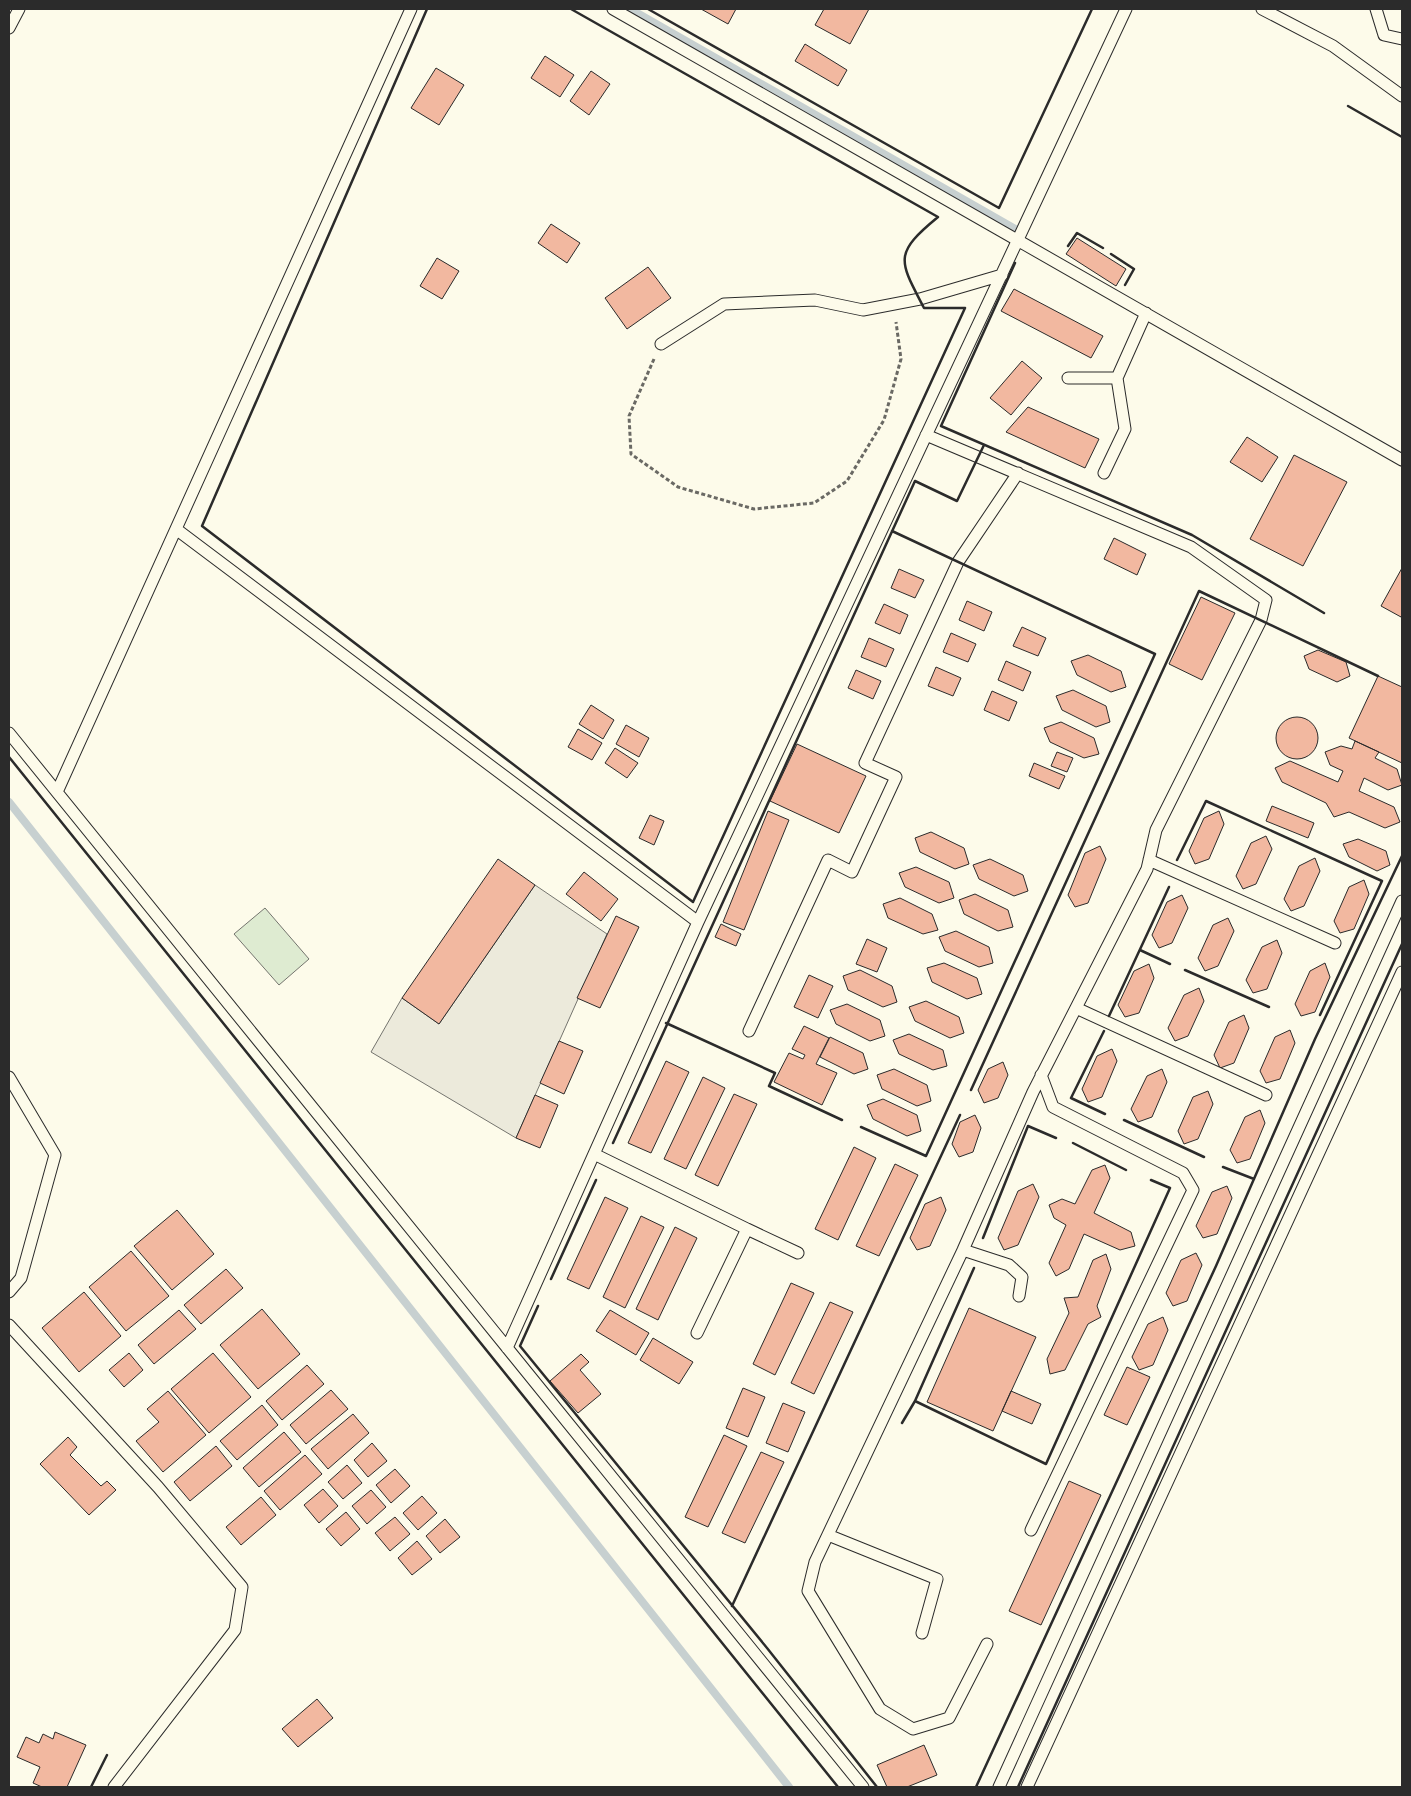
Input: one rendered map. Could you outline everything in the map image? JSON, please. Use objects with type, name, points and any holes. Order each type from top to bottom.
[{"type":"lane","points":[[9,28],[19,9]]},
{"type":"lane","points":[[57,792],[411,9]]},
{"type":"lane","points":[[613,9],[1402,460]]},
{"type":"lane","points":[[507,1348],[698,922],[1126,9]]},
{"type":"lane","points":[[1262,9],[1333,46],[1402,96]]},
{"type":"lane","points":[[1376,9],[1384,35],[1402,39]]},
{"type":"lane","points":[[661,344],[724,304],[815,300],[863,310],[920,299],[1002,275]]},
{"type":"lane","points":[[1104,474],[1125,429],[1117,378],[1146,313]]},
{"type":"lane","points":[[1068,378],[1117,378]]},
{"type":"lane","points":[[926,435],[1191,547],[1266,600],[1261,620],[1156,830],[1146,869],[1041,1075],[963,1250],[828,1535],[816,1562],[808,1591],[880,1709],[913,1730],[948,1718],[987,1644]]},
{"type":"lane","points":[[749,1031],[828,860],[852,872],[896,777],[865,763],[958,562],[1018,473]]},
{"type":"lane","points":[[176,529],[698,922]]},
{"type":"lane","points":[[9,733],[863,1787]]},
{"type":"lane","points":[[1149,860],[1335,943]]},
{"type":"lane","points":[[998,1787],[1402,900]]},
{"type":"lane","points":[[1027,1787],[1402,972]]},
{"type":"lane","points":[[1076,1008],[1266,1095]]},
{"type":"lane","points":[[1031,1530],[1193,1190],[1183,1172],[1053,1107],[1041,1075]]},
{"type":"lane","points":[[9,1077],[55,1155],[21,1278],[9,1292]]},
{"type":"lane","points":[[594,1154],[798,1253]]},
{"type":"lane","points":[[697,1333],[747,1229]]},
{"type":"lane","points":[[963,1250],[1009,1265],[1022,1276],[1019,1296]]},
{"type":"lane","points":[[9,1325],[158,1487],[242,1587],[235,1630],[114,1787]]},
{"type":"lane","points":[[828,1535],[937,1579],[922,1633]]},
{"type":"path","points":[[661,344],[629,416],[631,454],[678,487],[754,509],[814,503],[847,481],[884,420],[901,359],[894,304]]},
{"type":"green space","points":[[265,908],[309,959],[279,985],[234,934]]},
{"type":"shaded area","points":[[535,885],[607,934],[516,1138],[371,1052],[402,998],[439,1024]]},
{"type":"building","points":[[701,9],[736,9],[728,24]]},
{"type":"building","points":[[824,9],[869,9],[850,44],[815,25]]},
{"type":"building","points":[[805,44],[847,70],[838,86],[795,61]]},
{"type":"building","points":[[545,56],[574,75],[560,97],[531,78]]},
{"type":"building","points":[[436,68],[464,85],[439,125],[411,108]]},
{"type":"building","points":[[591,71],[610,84],[589,115],[570,101]]},
{"type":"building","points":[[551,224],[580,243],[567,263],[538,243]]},
{"type":"building","points":[[1077,238],[1126,269],[1116,286],[1066,254]]},
{"type":"building","points":[[437,258],[459,271],[442,299],[420,286]]},
{"type":"building","points":[[648,267],[671,298],[627,329],[605,298]]},
{"type":"building","points":[[1014,289],[1103,336],[1091,358],[1001,311]]},
{"type":"building","points":[[1022,361],[1042,378],[1011,415],[990,398]]},
{"type":"building","points":[[1028,407],[1099,439],[1085,468],[1006,432]]},
{"type":"building","points":[[1247,437],[1278,457],[1262,482],[1230,462]]},
{"type":"building","points":[[1294,455],[1347,482],[1303,566],[1250,539]]},
{"type":"building","points":[[1114,538],[1146,554],[1137,575],[1104,559]]},
{"type":"building","points":[[1402,568],[1402,615],[1401,617],[1381,606]]},
{"type":"building","points":[[899,569],[924,580],[915,598],[891,588]]},
{"type":"building","points":[[1201,597],[1235,613],[1202,680],[1169,664]]},
{"type":"building","points":[[967,601],[992,612],[984,631],[959,620]]},
{"type":"building","points":[[884,604],[908,615],[900,634],[875,623]]},
{"type":"building","points":[[1022,627],[1046,638],[1038,656],[1013,646]]},
{"type":"building","points":[[951,633],[976,644],[968,662],[943,652]]},
{"type":"building","points":[[869,638],[894,649],[886,667],[861,657]]},
{"type":"building","points":[[1318,650],[1346,662],[1350,676],[1337,682],[1309,669],[1304,656]]},
{"type":"building","points":[[1088,655],[1121,671],[1126,687],[1111,692],[1077,675],[1071,661]]},
{"type":"building","points":[[1006,661],[1031,672],[1023,691],[998,680]]},
{"type":"building","points":[[936,667],[961,678],[953,696],[928,686]]},
{"type":"building","points":[[856,670],[881,681],[873,699],[848,688]]},
{"type":"building","points":[[1378,676],[1402,687],[1402,763],[1349,738]]},
{"type":"building","points":[[1073,690],[1106,706],[1110,722],[1096,727],[1062,710],[1056,696]]},
{"type":"building","points":[[992,691],[1017,702],[1009,721],[984,710]]},
{"type":"building","points":[[591,705],[614,720],[603,739],[579,724]]},
{"type":"building","points":[[1297,717],[1312,723],[1318,738],[1312,753],[1297,759],[1282,753],[1276,738],[1282,723]]},
{"type":"building","points":[[1061,722],[1094,738],[1099,754],[1084,758],[1050,742],[1044,728]]},
{"type":"building","points":[[626,725],[649,738],[639,757],[616,744]]},
{"type":"building","points":[[578,729],[602,743],[592,760],[568,747]]},
{"type":"building","points":[[1355,741],[1379,752],[1375,758],[1397,769],[1402,785],[1388,790],[1364,778],[1359,791],[1394,807],[1400,822],[1385,828],[1349,812],[1334,817],[1326,803],[1282,782],[1275,768],[1290,761],[1338,782],[1343,771],[1330,765],[1325,752],[1341,746],[1352,749]]},
{"type":"building","points":[[797,744],[866,776],[839,833],[770,801]]},
{"type":"building","points":[[615,748],[638,763],[627,778],[605,763]]},
{"type":"building","points":[[1057,752],[1073,758],[1067,772],[1051,766]]},
{"type":"building","points":[[1034,763],[1065,776],[1059,789],[1029,776]]},
{"type":"building","points":[[1272,806],[1314,823],[1308,838],[1266,821]]},
{"type":"building","points":[[768,811],[789,820],[744,930],[723,922]]},
{"type":"building","points":[[1219,811],[1224,824],[1209,859],[1195,864],[1189,851],[1204,818]]},
{"type":"building","points":[[650,815],[664,821],[654,845],[639,838]]},
{"type":"building","points":[[931,832],[964,848],[969,864],[955,869],[920,852],[915,838]]},
{"type":"building","points":[[1266,836],[1272,849],[1256,884],[1243,889],[1236,876],[1251,843]]},
{"type":"building","points":[[1358,839],[1386,851],[1390,865],[1377,871],[1349,857],[1343,844]]},
{"type":"building","points":[[1100,846],[1106,859],[1088,903],[1075,907],[1068,895],[1085,853]]},
{"type":"building","points":[[1315,858],[1320,871],[1304,906],[1291,911],[1284,899],[1299,866]]},
{"type":"building","points":[[498,859],[535,885],[439,1024],[402,998]]},
{"type":"building","points":[[990,859],[1023,875],[1028,891],[1014,896],[979,879],[973,865]]},
{"type":"building","points":[[916,867],[949,882],[954,898],[939,903],[905,887],[899,873]]},
{"type":"building","points":[[584,872],[618,899],[601,921],[566,894]]},
{"type":"building","points":[[1364,880],[1369,894],[1354,929],[1340,933],[1334,921],[1349,887]]},
{"type":"building","points":[[975,894],[1008,910],[1013,927],[998,931],[964,914],[959,900]]},
{"type":"building","points":[[1182,895],[1188,908],[1172,943],[1159,948],[1152,935],[1167,902]]},
{"type":"building","points":[[900,898],[932,914],[938,930],[923,934],[888,918],[883,904]]},
{"type":"building","points":[[616,916],[639,927],[600,1008],[577,998]]},
{"type":"building","points":[[1228,918],[1234,931],[1218,966],[1205,971],[1198,958],[1213,925]]},
{"type":"building","points":[[721,924],[741,934],[736,946],[715,937]]},
{"type":"building","points":[[956,931],[989,947],[993,963],[979,967],[945,951],[939,937]]},
{"type":"building","points":[[867,939],[887,948],[877,972],[856,964]]},
{"type":"building","points":[[1277,940],[1282,953],[1267,989],[1253,993],[1246,980],[1262,947]]},
{"type":"building","points":[[944,963],[977,978],[982,994],[967,999],[932,982],[927,968]]},
{"type":"building","points":[[1325,963],[1330,977],[1315,1012],[1301,1016],[1295,1004],[1310,971]]},
{"type":"building","points":[[1149,964],[1154,978],[1139,1013],[1125,1017],[1118,1005],[1134,971]]},
{"type":"building","points":[[860,970],[892,986],[897,1002],[883,1007],[848,990],[843,976]]},
{"type":"building","points":[[809,975],[833,986],[818,1018],[794,1007]]},
{"type":"building","points":[[1199,988],[1204,1001],[1188,1036],[1175,1041],[1168,1028],[1184,995]]},
{"type":"building","points":[[926,1001],[959,1017],[964,1033],[950,1038],[915,1021],[909,1007]]},
{"type":"building","points":[[847,1004],[880,1020],[885,1036],[870,1041],[836,1024],[830,1010]]},
{"type":"building","points":[[1244,1015],[1249,1028],[1234,1063],[1220,1068],[1214,1055],[1229,1022]]},
{"type":"building","points":[[804,1026],[829,1038],[816,1064],[837,1073],[822,1105],[774,1082],[789,1053],[803,1059],[805,1055],[792,1049]]},
{"type":"building","points":[[1290,1030],[1295,1043],[1280,1079],[1266,1083],[1260,1071],[1275,1037]]},
{"type":"building","points":[[909,1034],[943,1050],[947,1066],[933,1070],[899,1054],[893,1040]]},
{"type":"building","points":[[830,1037],[863,1053],[868,1069],[854,1074],[820,1057]]},
{"type":"building","points":[[559,1041],[583,1051],[564,1094],[540,1083]]},
{"type":"building","points":[[1112,1049],[1117,1061],[1102,1097],[1088,1102],[1082,1089],[1097,1056]]},
{"type":"building","points":[[666,1061],[689,1072],[651,1153],[628,1143]]},
{"type":"building","points":[[1003,1062],[1008,1075],[998,1098],[984,1103],[978,1090],[988,1069]]},
{"type":"building","points":[[894,1069],[927,1085],[931,1101],[917,1106],[882,1089],[877,1075]]},
{"type":"building","points":[[1162,1069],[1167,1082],[1152,1117],[1138,1122],[1131,1109],[1147,1076]]},
{"type":"building","points":[[703,1077],[725,1088],[686,1169],[664,1159]]},
{"type":"building","points":[[1208,1091],[1213,1104],[1198,1139],[1184,1144],[1178,1131],[1193,1097]]},
{"type":"building","points":[[734,1094],[757,1104],[718,1186],[695,1175]]},
{"type":"building","points":[[535,1095],[558,1105],[540,1148],[516,1138]]},
{"type":"building","points":[[883,1099],[917,1115],[921,1131],[907,1136],[873,1119],[867,1105]]},
{"type":"building","points":[[1260,1110],[1265,1123],[1250,1159],[1237,1163],[1230,1150],[1245,1117]]},
{"type":"building","points":[[975,1115],[981,1128],[973,1152],[959,1157],[952,1144],[960,1122]]},
{"type":"building","points":[[854,1147],[876,1158],[838,1240],[815,1229]]},
{"type":"building","points":[[895,1164],[918,1175],[879,1256],[856,1246]]},
{"type":"building","points":[[1105,1165],[1110,1178],[1094,1213],[1131,1232],[1135,1246],[1120,1250],[1084,1234],[1069,1269],[1056,1276],[1049,1263],[1066,1225],[1054,1218],[1049,1205],[1062,1199],[1075,1204],[1092,1170]]},
{"type":"building","points":[[1033,1184],[1039,1197],[1018,1245],[1004,1250],[998,1238],[1018,1191]]},
{"type":"building","points":[[1227,1186],[1232,1198],[1217,1234],[1203,1238],[1196,1226],[1212,1192]]},
{"type":"building","points":[[605,1197],[628,1208],[589,1289],[567,1279]]},
{"type":"building","points":[[941,1197],[946,1210],[930,1246],[917,1250],[910,1238],[925,1204]]},
{"type":"building","points":[[177,1210],[214,1254],[172,1290],[134,1246]]},
{"type":"building","points":[[641,1216],[664,1227],[625,1308],[603,1297]]},
{"type":"building","points":[[675,1227],[697,1238],[658,1320],[636,1309]]},
{"type":"building","points":[[131,1251],[169,1296],[126,1331],[89,1287]]},
{"type":"building","points":[[1196,1253],[1202,1265],[1187,1301],[1173,1306],[1166,1293],[1181,1260]]},
{"type":"building","points":[[1106,1254],[1111,1269],[1097,1306],[1101,1317],[1088,1324],[1065,1370],[1050,1374],[1047,1359],[1069,1313],[1064,1298],[1078,1297],[1093,1260]]},
{"type":"building","points":[[226,1269],[243,1288],[201,1324],[184,1305]]},
{"type":"building","points":[[791,1283],[814,1293],[775,1375],[753,1364]]},
{"type":"building","points":[[84,1292],[121,1336],[79,1372],[42,1328]]},
{"type":"building","points":[[830,1302],[853,1312],[814,1394],[791,1383]]},
{"type":"building","points":[[969,1308],[1036,1337],[993,1431],[927,1402]]},
{"type":"building","points":[[262,1309],[300,1354],[258,1389],[220,1345]]},
{"type":"building","points":[[179,1310],[196,1329],[154,1364],[138,1345]]},
{"type":"building","points":[[610,1310],[649,1333],[636,1355],[596,1331]]},
{"type":"building","points":[[1163,1317],[1168,1330],[1153,1365],[1139,1370],[1132,1357],[1148,1324]]},
{"type":"building","points":[[653,1338],[693,1362],[679,1384],[640,1360]]},
{"type":"building","points":[[129,1353],[143,1370],[124,1387],[109,1370]]},
{"type":"building","points":[[213,1353],[251,1397],[209,1433],[171,1389]]},
{"type":"building","points":[[581,1354],[589,1362],[580,1370],[601,1394],[578,1413],[550,1381]]},
{"type":"building","points":[[307,1365],[324,1384],[282,1420],[266,1401]]},
{"type":"building","points":[[1127,1367],[1150,1377],[1127,1425],[1104,1415]]},
{"type":"building","points":[[743,1388],[765,1397],[748,1437],[726,1428]]},
{"type":"building","points":[[331,1390],[348,1409],[306,1444],[290,1425]]},
{"type":"building","points":[[168,1391],[206,1435],[163,1472],[136,1441],[159,1422],[147,1409]]},
{"type":"building","points":[[1011,1391],[1041,1404],[1032,1424],[1002,1411]]},
{"type":"building","points":[[783,1403],[805,1412],[788,1452],[766,1443]]},
{"type":"building","points":[[262,1405],[278,1425],[237,1460],[220,1441]]},
{"type":"building","points":[[353,1414],[369,1433],[328,1469],[311,1449]]},
{"type":"building","points":[[284,1432],[301,1452],[259,1487],[243,1468]]},
{"type":"building","points":[[724,1435],[747,1446],[708,1527],[685,1517]]},
{"type":"building","points":[[68,1437],[77,1447],[70,1455],[101,1486],[107,1481],[116,1490],[89,1515],[40,1464]]},
{"type":"building","points":[[372,1443],[387,1461],[368,1477],[354,1460]]},
{"type":"building","points":[[216,1446],[232,1466],[190,1501],[174,1482]]},
{"type":"building","points":[[761,1452],[784,1462],[745,1543],[722,1533]]},
{"type":"building","points":[[305,1455],[322,1474],[280,1510],[264,1491]]},
{"type":"building","points":[[347,1465],[362,1483],[343,1499],[328,1482]]},
{"type":"building","points":[[395,1469],[410,1486],[391,1503],[376,1485]]},
{"type":"building","points":[[1069,1481],[1101,1495],[1041,1625],[1009,1611]]},
{"type":"building","points":[[323,1489],[338,1506],[319,1523],[304,1505]]},
{"type":"building","points":[[371,1490],[386,1507],[367,1524],[352,1506]]},
{"type":"building","points":[[422,1496],[437,1513],[418,1530],[403,1513]]},
{"type":"building","points":[[261,1497],[276,1515],[241,1545],[226,1527]]},
{"type":"building","points":[[346,1512],[360,1529],[341,1546],[326,1529]]},
{"type":"building","points":[[395,1517],[410,1534],[390,1551],[375,1533]]},
{"type":"building","points":[[445,1519],[460,1537],[440,1553],[426,1536]]},
{"type":"building","points":[[417,1541],[432,1559],[412,1575],[398,1558]]},
{"type":"building","points":[[317,1699],[333,1718],[298,1747],[282,1729]]},
{"type":"building","points":[[55,1732],[86,1745],[67,1787],[42,1787],[33,1783],[40,1767],[17,1757],[26,1737],[39,1743],[43,1734],[53,1739]]},
{"type":"building","points":[[924,1745],[937,1775],[907,1787],[887,1787],[877,1765]]},
{"type":"waterway","points":[[630,9],[1017,230]]},
{"type":"waterway","points":[[9,802],[789,1787]]},
{"type":"wall","points":[[427,9],[202,526],[693,902],[965,308],[924,308],[909,279],[905,258],[907,249],[913,240],[938,217],[571,9]]},
{"type":"wall","points":[[648,9],[999,208],[1092,9]]},
{"type":"wall","points":[[1348,106],[1402,137]]},
{"type":"wall","points":[[1068,246],[1077,233],[1103,248]]},
{"type":"wall","points":[[1111,254],[1134,269],[1125,285]]},
{"type":"wall","points":[[1015,263],[941,426],[1192,535],[1324,613]]},
{"type":"wall","points":[[613,1143],[915,481],[957,501],[984,445]]},
{"type":"wall","points":[[861,1127],[926,1156],[1155,654],[892,531]]},
{"type":"wall","points":[[971,1090],[1199,591],[1378,676]]},
{"type":"wall","points":[[9,757],[838,1787]]},
{"type":"wall","points":[[1177,860],[1206,801],[1382,881],[1320,1015]]},
{"type":"wall","points":[[976,1787],[1216,1266],[1315,1039],[1402,856]]},
{"type":"wall","points":[[1109,1016],[1169,887]]},
{"type":"wall","points":[[1018,1787],[1402,944]]},
{"type":"wall","points":[[1140,950],[1170,964]]},
{"type":"wall","points":[[1185,970],[1269,1007]]},
{"type":"wall","points":[[666,1023],[775,1073],[769,1086],[842,1120]]},
{"type":"wall","points":[[1104,1031],[1071,1098],[1105,1114]]},
{"type":"wall","points":[[732,1606],[960,1115]]},
{"type":"wall","points":[[1124,1120],[1204,1157]]},
{"type":"wall","points":[[983,1238],[1028,1126],[1056,1138]]},
{"type":"wall","points":[[1073,1143],[1126,1170]]},
{"type":"wall","points":[[1223,1167],[1254,1179]]},
{"type":"wall","points":[[551,1279],[596,1180]]},
{"type":"wall","points":[[974,1268],[915,1401],[1046,1464],[1170,1188],[1151,1180]]},
{"type":"wall","points":[[538,1306],[520,1346],[767,1648],[877,1787]]},
{"type":"wall","points":[[902,1423],[915,1401]]},
{"type":"wall","points":[[91,1787],[107,1755]]}]
